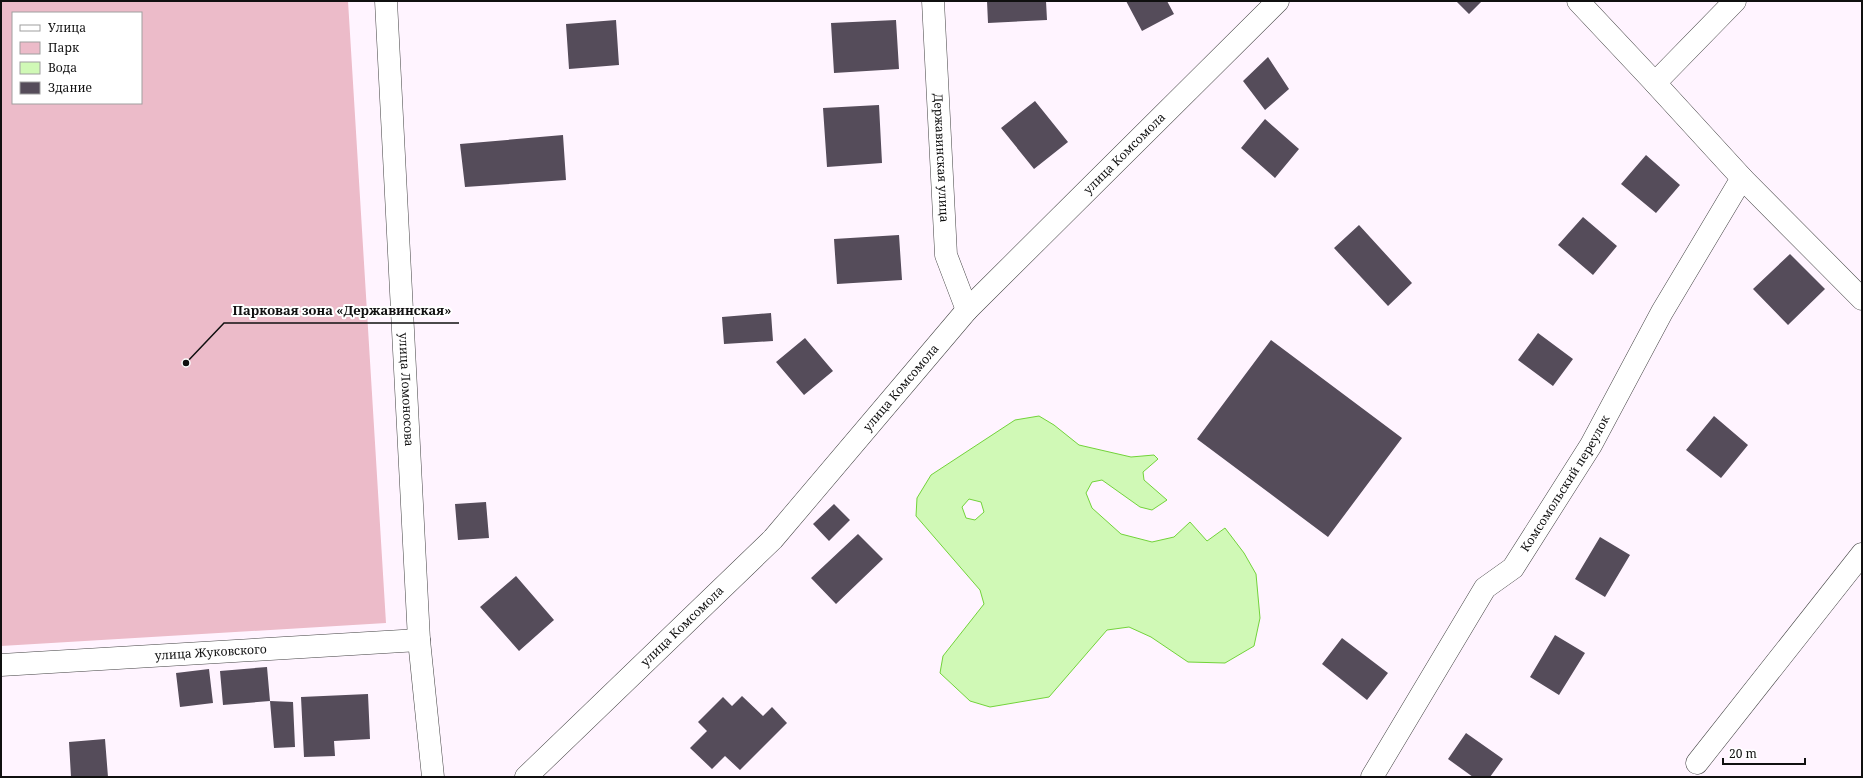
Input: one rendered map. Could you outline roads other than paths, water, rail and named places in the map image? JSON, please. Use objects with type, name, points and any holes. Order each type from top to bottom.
[{"type":"street","name":"улица Ломоносова","points":[[386,1],[419,640],[433,777]]},
{"type":"street","name":"Державинская улица","points":[[933,1],[946,255],[966,310]]},
{"type":"street","name":"улица Комсомола","points":[[526,777],[773,539],[966,310],[1278,1]]},
{"type":"street","points":[[1578,1],[1742,178],[1862,299]]},
{"type":"street","points":[[1655,83],[1735,1]]},
{"type":"street","name":"Комсомольский переулок","points":[[1372,777],[1485,588],[1513,568],[1591,445],[1662,312],[1742,178]]},
{"type":"street","points":[[1697,763],[1862,554]]},
{"type":"street","name":"улица Жуковского","points":[[1,665],[419,640]]},
{"type":"water","points":[[1039,416],[1054,425],[1079,445],[1131,457],[1154,455],[1158,459],[1143,472],[1144,480],[1167,500],[1152,510],[1140,507],[1102,480],[1092,482],[1086,493],[1092,508],[1121,534],[1152,542],[1174,537],[1190,522],[1207,541],[1225,528],[1244,553],[1256,574],[1260,618],[1254,646],[1225,663],[1188,662],[1151,637],[1129,627],[1107,630],[1049,697],[990,707],[970,701],[940,673],[943,656],[984,604],[980,590],[916,516],[917,498],[931,475],[1015,420]],"holes":[[[969,499],[981,502],[984,512],[975,520],[966,518],[962,507]]]},
{"type":"place","name":"Парковая зона «Державинская»","points":[[186,363]]}]
